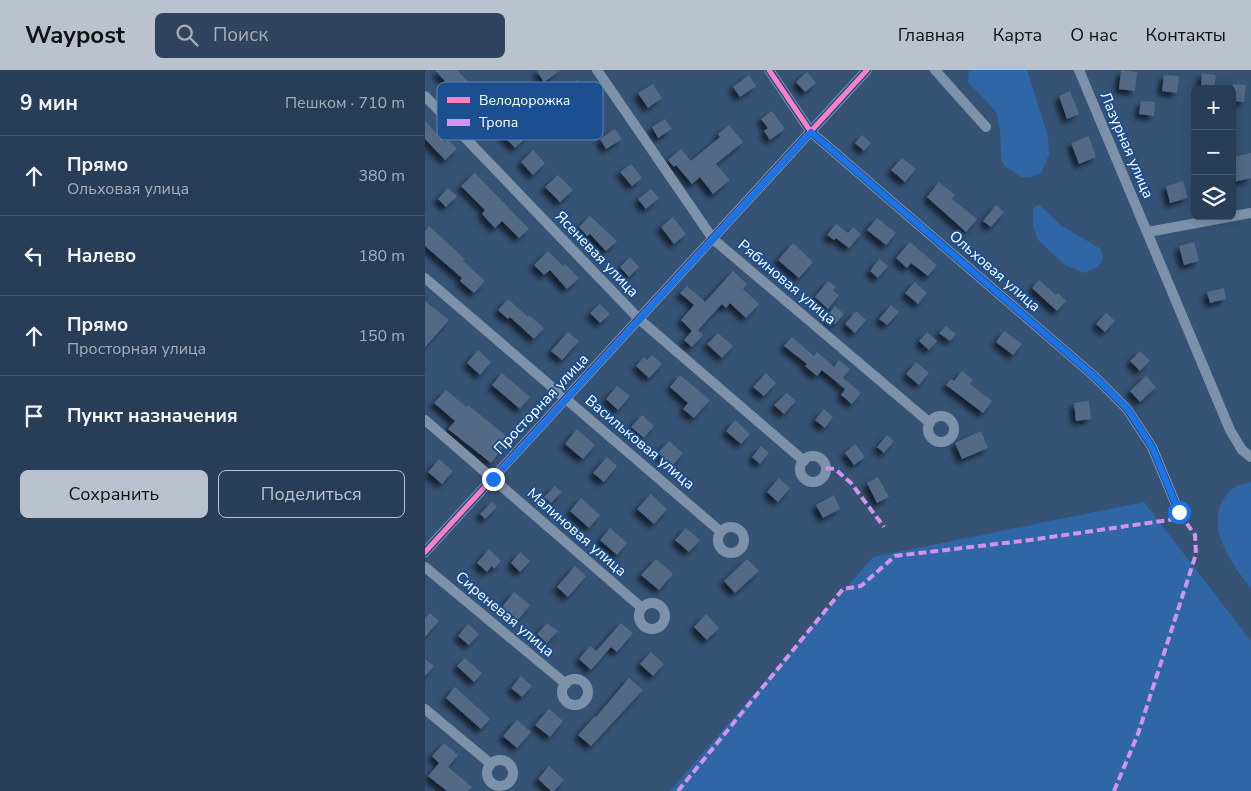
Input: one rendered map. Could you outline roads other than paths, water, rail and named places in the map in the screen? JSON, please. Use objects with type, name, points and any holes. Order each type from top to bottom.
[{"type":"street","name":"Рябиновая улица","points":[[597,70],[713,239],[930,423]]},
{"type":"street","name":"Ольховая улица","points":[[769,70],[811,132],[1094,376],[1127,408],[1152,447],[1179,512]]},
{"type":"street","name":"Просторная улица","points":[[425,552],[867,70]]},
{"type":"street","points":[[935,70],[986,126]]},
{"type":"street","name":"Лазурная улица","points":[[1079,70],[1230,430],[1242,450],[1251,457]]},
{"type":"street","name":"Ясеневая улица","points":[[425,96],[437,109]]},
{"type":"street","name":"Ясеневая улица","points":[[467,140],[639,319],[804,461]]},
{"type":"street","points":[[1148,232],[1251,213]]},
{"type":"street","name":"Васильковая улица","points":[[425,278],[721,532]]},
{"type":"street","name":"Малиновая улица","points":[[425,420],[642,608]]},
{"type":"street","name":"Сиреневая улица","points":[[425,567],[566,684]]},
{"type":"street","points":[[425,709],[491,764]]}]
